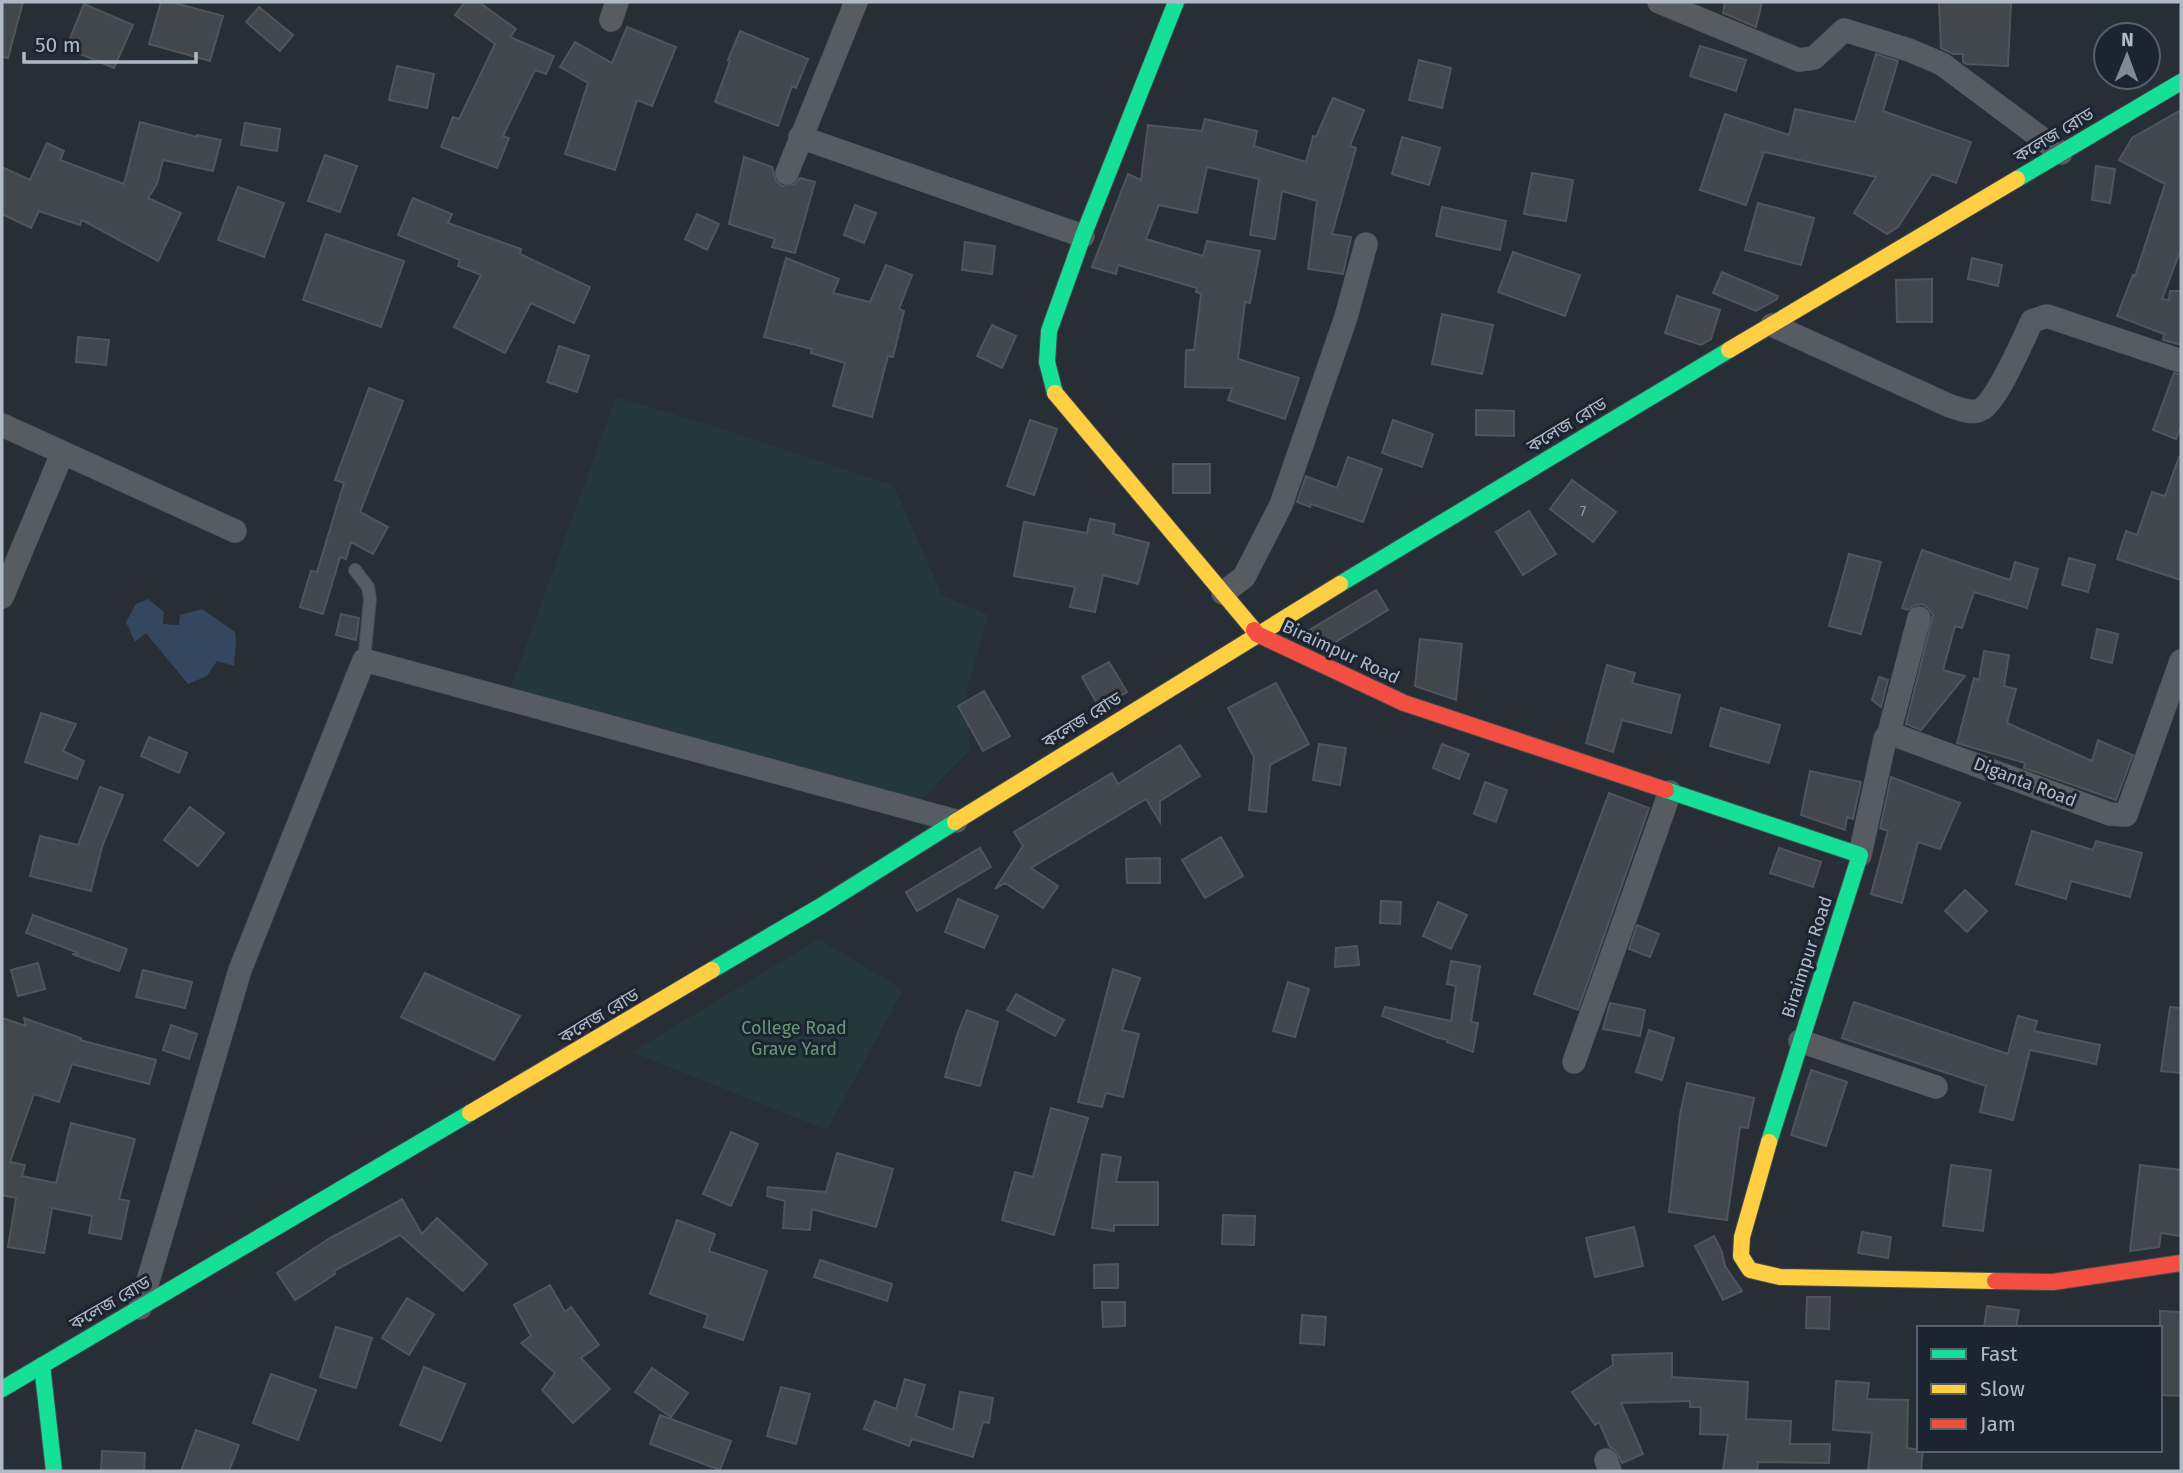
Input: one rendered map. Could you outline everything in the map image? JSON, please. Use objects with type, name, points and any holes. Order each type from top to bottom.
[{"type":"main road","points":[[1176,2],[1083,236],[1049,331],[1047,362],[1055,393],[1257,634]]},
{"type":"main road","name":"কলেজ রোড","points":[[2,1389],[821,906],[1257,634],[2181,82]]},
{"type":"main road","name":"Biraimpur Road","points":[[1257,634],[1404,703],[1860,855],[1779,1105],[1742,1237],[1741,1256],[1750,1270],[1780,1277],[2053,1282],[2181,1263]]},
{"type":"main road","points":[[42,1365],[54,1471]]},
{"type":"street","points":[[787,173],[856,2]]},
{"type":"street","points":[[1659,2],[1799,61],[1814,58],[1844,30],[1909,50],[1942,64],[2061,153]]},
{"type":"street","points":[[800,137],[1083,236]]},
{"type":"street","points":[[1223,593],[1244,577],[1281,505],[1346,317],[1366,244]]},
{"type":"street","points":[[1772,325],[1968,412],[1981,410],[1994,396],[2032,321],[2047,316],[2181,361]]},
{"type":"street","points":[[2,425],[235,531]]},
{"type":"street","points":[[2,597],[62,454]]},
{"type":"street","points":[[1860,855],[1885,739],[1889,733],[1919,618]]},
{"type":"street","points":[[140,1308],[240,970],[364,660],[956,821]]},
{"type":"street","name":"Diganta Road","points":[[1889,733],[2110,814],[2126,815],[2181,661]]},
{"type":"street","points":[[1574,1062],[1670,792]]},
{"type":"street","points":[[1800,1041],[1936,1087]]},
{"type":"lane","points":[[355,570],[368,587],[370,599],[364,660]]},
{"type":"green space","points":[[616,397],[894,486],[942,595],[988,615],[966,694],[970,750],[912,809],[510,690]]},
{"type":"green space","name":"College Road Grave Yard","points":[[819,939],[903,990],[827,1130],[632,1052]]},
{"type":"water","points":[[148,599],[164,612],[163,624],[179,625],[180,615],[202,609],[235,632],[234,666],[217,661],[207,676],[188,684],[146,633],[135,642],[126,622],[136,604]]},
{"type":"building","points":[[2,2],[23,2],[8,58],[2,57]]},
{"type":"building","points":[[161,2],[171,2],[223,16],[210,61],[149,44]]},
{"type":"building","points":[[465,2],[479,2],[516,29],[510,37],[554,56],[546,74],[535,70],[503,136],[509,138],[497,168],[441,147],[453,117],[459,119],[495,44],[455,15]]},
{"type":"building","points":[[1725,2],[1762,2],[1756,27],[1723,13]]},
{"type":"building","points":[[1939,2],[2011,2],[2008,66],[1966,64],[1963,62],[1963,54],[1953,54],[1941,48]]},
{"type":"building","points":[[84,4],[133,25],[114,68],[66,48]]},
{"type":"building","points":[[259,7],[293,35],[280,51],[246,22]]},
{"type":"building","points":[[627,27],[676,47],[652,106],[637,100],[615,170],[565,154],[588,83],[560,67],[575,42],[612,63]]},
{"type":"building","points":[[740,31],[808,59],[796,88],[792,86],[778,126],[715,102]]},
{"type":"building","points":[[1700,46],[1746,60],[1736,91],[1690,76]]},
{"type":"building","points":[[1876,54],[1898,61],[1883,111],[1971,142],[1956,183],[1932,174],[1898,227],[1887,234],[1854,213],[1876,177],[1764,152],[1746,205],[1700,190],[1725,114],[1789,135],[1795,109],[1855,122]]},
{"type":"building","points":[[1419,60],[1451,68],[1442,108],[1409,100]]},
{"type":"building","points":[[397,66],[434,74],[427,108],[389,100]]},
{"type":"building","points":[[1333,98],[1364,110],[1350,146],[1356,148],[1332,234],[1351,237],[1343,274],[1308,269],[1317,201],[1282,191],[1275,239],[1250,235],[1259,179],[1207,167],[1197,213],[1159,205],[1146,239],[1203,256],[1207,241],[1260,251],[1250,303],[1245,302],[1238,359],[1299,378],[1285,419],[1228,400],[1232,388],[1185,387],[1186,350],[1194,350],[1201,294],[1196,292],[1197,288],[1118,265],[1116,274],[1092,267],[1128,174],[1141,180],[1148,125],[1202,131],[1205,119],[1257,131],[1254,146],[1306,162],[1313,136],[1316,137]]},
{"type":"building","points":[[2181,110],[2181,249],[2162,299],[2169,300],[2170,291],[2181,291],[2181,345],[2163,340],[2164,334],[2117,316],[2133,275],[2135,276],[2165,184],[2119,160],[2132,138]]},
{"type":"building","points":[[140,122],[197,137],[221,140],[213,171],[163,160],[157,184],[148,198],[181,213],[158,261],[82,220],[80,225],[39,211],[31,228],[2,214],[2,167],[30,180],[47,143],[64,151],[60,160],[124,184]]},
{"type":"building","points":[[245,123],[280,129],[277,151],[241,145]]},
{"type":"building","points":[[1402,137],[1440,148],[1429,185],[1392,174]]},
{"type":"building","points":[[325,155],[357,166],[340,212],[308,201]]},
{"type":"building","points":[[744,157],[772,167],[776,181],[782,186],[795,184],[800,178],[815,182],[795,253],[772,247],[775,239],[729,224]]},
{"type":"building","points":[[2096,166],[2115,169],[2110,203],[2092,200]]},
{"type":"building","points":[[1532,173],[1573,180],[1566,221],[1524,214]]},
{"type":"building","points":[[238,187],[284,203],[264,257],[218,240]]},
{"type":"building","points":[[413,198],[452,214],[448,223],[521,249],[520,254],[590,287],[574,323],[531,303],[505,353],[454,327],[481,275],[458,266],[460,260],[398,235]]},
{"type":"building","points":[[1758,203],[1814,218],[1801,265],[1745,250]]},
{"type":"building","points":[[855,205],[876,213],[864,243],[844,235]]},
{"type":"building","points":[[1442,207],[1506,221],[1500,250],[1436,236]]},
{"type":"building","points":[[697,214],[719,224],[707,250],[685,239]]},
{"type":"building","points":[[326,234],[404,261],[381,327],[303,300]]},
{"type":"building","points":[[965,242],[995,246],[992,274],[962,270]]},
{"type":"building","points":[[1513,252],[1580,275],[1565,316],[1498,292]]},
{"type":"building","points":[[786,258],[839,279],[833,293],[870,302],[886,265],[912,275],[899,309],[904,311],[893,357],[888,356],[872,417],[833,406],[845,363],[811,353],[812,349],[764,337]]},
{"type":"building","points":[[1972,258],[2002,265],[1998,286],[1968,279]]},
{"type":"building","points":[[1722,272],[1778,296],[1777,299],[1756,311],[1713,293]]},
{"type":"building","points":[[1932,279],[1932,322],[1897,322],[1896,280]]},
{"type":"building","points":[[1677,296],[1720,310],[1711,339],[1701,345],[1665,333]]},
{"type":"building","points":[[1442,314],[1493,325],[1482,374],[1432,364]]},
{"type":"building","points":[[992,325],[1016,336],[1002,368],[977,356]]},
{"type":"building","points":[[78,337],[109,340],[106,365],[76,362]]},
{"type":"building","points":[[559,346],[589,356],[577,392],[547,382]]},
{"type":"building","points":[[2174,373],[2181,375],[2181,426],[2176,439],[2153,430]]},
{"type":"building","points":[[369,388],[403,401],[360,512],[388,527],[373,554],[351,542],[346,559],[340,557],[323,614],[300,607],[311,571],[317,572],[344,483],[335,480]]},
{"type":"building","points":[[1476,410],[1514,411],[1514,436],[1476,435]]},
{"type":"building","points":[[1030,420],[1057,429],[1034,495],[1007,486]]},
{"type":"building","points":[[1393,420],[1433,434],[1422,467],[1382,453]]},
{"type":"building","points":[[1348,457],[1382,469],[1363,522],[1311,504],[1310,507],[1297,502],[1306,476],[1337,488]]},
{"type":"building","points":[[2179,457],[2181,580],[2117,559],[2126,531],[2137,535],[2152,492],[2165,496]]},
{"type":"building","points":[[1173,464],[1210,464],[1210,493],[1173,493]]},
{"type":"building","points":[[1572,480],[1616,512],[1593,542],[1550,509]]},
{"type":"building","points":[[1529,511],[1556,554],[1523,575],[1496,532]]},
{"type":"building","points":[[1090,519],[1115,524],[1113,534],[1149,543],[1138,584],[1103,575],[1095,612],[1070,607],[1075,587],[1014,576],[1024,522],[1087,533]]},
{"type":"building","points":[[1922,550],[2010,580],[2015,562],[2038,569],[2027,608],[1974,592],[1962,628],[1955,626],[1943,670],[1965,676],[1921,730],[1906,724],[1933,615],[1922,604],[1908,610],[1902,608]]},
{"type":"building","points":[[1849,554],[1881,562],[1861,634],[1829,626]]},
{"type":"building","points":[[2069,558],[2095,565],[2088,592],[2062,585]]},
{"type":"building","points":[[1376,590],[1388,610],[1329,646],[1303,634]]},
{"type":"building","points":[[341,614],[359,618],[356,640],[336,635]]},
{"type":"building","points":[[2097,629],[2118,634],[2112,663],[2091,658]]},
{"type":"building","points":[[1420,639],[1462,644],[1456,700],[1415,686]]},
{"type":"building","points":[[1984,651],[2009,655],[2004,686],[2016,689],[2007,723],[2092,761],[2098,740],[2133,755],[2116,800],[2024,768],[2025,763],[1957,743],[1974,678],[1979,680]]},
{"type":"building","points":[[1109,662],[1127,692],[1100,709],[1082,677]]},
{"type":"building","points":[[1607,665],[1635,673],[1632,683],[1680,695],[1671,733],[1622,720],[1613,752],[1586,743]]},
{"type":"building","points":[[1879,677],[1888,680],[1881,707],[1872,700]]},
{"type":"building","points":[[1276,683],[1309,744],[1270,765],[1266,812],[1249,810],[1254,757],[1228,708]]},
{"type":"building","points":[[984,691],[1010,736],[983,751],[958,706]]},
{"type":"building","points":[[1721,708],[1780,725],[1769,763],[1710,746]]},
{"type":"building","points":[[41,713],[76,724],[63,751],[84,761],[77,779],[25,762]]},
{"type":"building","points":[[149,737],[187,753],[179,773],[141,756]]},
{"type":"building","points":[[1319,744],[1346,748],[1340,785],[1313,780]]},
{"type":"building","points":[[1442,744],[1469,754],[1459,779],[1433,768]]},
{"type":"building","points":[[1180,745],[1200,776],[1160,801],[1160,822],[1146,799],[1031,868],[1058,886],[1043,908],[1005,883],[995,889],[1023,846],[1014,832],[1112,773],[1118,784]]},
{"type":"building","points":[[1810,771],[1861,782],[1853,819],[1847,817],[1845,830],[1801,815]]},
{"type":"building","points":[[1891,777],[1960,803],[1940,849],[1918,842],[1902,903],[1871,894],[1888,831],[1880,828]]},
{"type":"building","points":[[1485,782],[1507,790],[1496,822],[1474,814]]},
{"type":"building","points":[[100,787],[123,795],[102,847],[91,891],[30,876],[40,836],[78,845]]},
{"type":"building","points":[[1609,793],[1649,808],[1578,1010],[1534,994]]},
{"type":"building","points":[[190,807],[224,833],[198,866],[164,840]]},
{"type":"building","points":[[2032,831],[2093,850],[2096,841],[2142,853],[2130,897],[2071,881],[2066,899],[2016,884]]},
{"type":"building","points":[[1221,837],[1243,876],[1205,898],[1182,860]]},
{"type":"building","points":[[980,848],[991,867],[917,911],[906,892]]},
{"type":"building","points":[[1779,848],[1821,862],[1813,887],[1770,873]]},
{"type":"building","points":[[1160,858],[1160,883],[1127,883],[1126,859]]},
{"type":"building","points":[[1965,890],[1987,911],[1967,932],[1945,911]]},
{"type":"building","points":[[958,899],[998,916],[984,948],[945,932]]},
{"type":"building","points":[[1381,901],[1401,902],[1400,924],[1380,923]]},
{"type":"building","points":[[1438,902],[1467,915],[1451,949],[1423,936]]},
{"type":"building","points":[[33,915],[127,949],[119,971],[26,933]]},
{"type":"building","points":[[1637,925],[1659,934],[1650,957],[1629,949]]},
{"type":"building","points":[[1357,946],[1359,965],[1335,967],[1336,948]]},
{"type":"building","points":[[1451,961],[1480,966],[1471,1022],[1478,1023],[1473,1052],[1382,1016],[1385,1007],[1451,1021],[1456,986],[1447,984]]},
{"type":"building","points":[[38,963],[45,989],[18,996],[11,970]]},
{"type":"building","points":[[1113,969],[1140,978],[1122,1030],[1139,1034],[1123,1097],[1106,1093],[1102,1107],[1078,1102]]},
{"type":"building","points":[[143,970],[192,982],[185,1008],[136,997]]},
{"type":"building","points":[[425,973],[520,1016],[494,1060],[401,1017]]},
{"type":"building","points":[[1288,982],[1309,989],[1295,1037],[1273,1031]]},
{"type":"building","points":[[1016,994],[1064,1020],[1055,1036],[1007,1010]]},
{"type":"building","points":[[1854,1002],[2008,1054],[2018,1016],[2037,1021],[2034,1031],[2100,1045],[2096,1064],[2030,1050],[2013,1120],[1980,1112],[1986,1086],[1842,1038]]},
{"type":"building","points":[[1610,1003],[1645,1010],[1640,1036],[1603,1029]]},
{"type":"building","points":[[2170,1007],[2181,1008],[2181,1073],[2161,1071]]},
{"type":"building","points":[[967,1010],[998,1022],[980,1086],[945,1077]]},
{"type":"building","points":[[2,1018],[26,1026],[24,1018],[81,1038],[80,1040],[156,1060],[149,1084],[72,1064],[59,1102],[34,1094],[10,1162],[25,1165],[22,1176],[56,1183],[71,1123],[135,1139],[119,1199],[129,1201],[121,1239],[89,1233],[92,1216],[52,1208],[44,1253],[8,1247],[16,1198],[2,1195]]},
{"type":"building","points":[[171,1025],[197,1034],[189,1059],[163,1050]]},
{"type":"building","points":[[1649,1030],[1674,1038],[1662,1080],[1636,1072]]},
{"type":"building","points":[[1811,1070],[1847,1082],[1826,1146],[1791,1135]]},
{"type":"building","points":[[1687,1083],[1754,1098],[1748,1128],[1740,1127],[1727,1220],[1669,1212],[1680,1114]]},
{"type":"building","points":[[1051,1108],[1088,1118],[1054,1235],[1002,1220],[1015,1172],[1033,1177]]},
{"type":"building","points":[[731,1132],[758,1144],[731,1206],[703,1194]]},
{"type":"building","points":[[837,1153],[893,1169],[876,1227],[812,1209],[810,1230],[783,1228],[785,1201],[767,1196],[768,1187],[826,1192]]},
{"type":"building","points":[[1102,1154],[1121,1157],[1116,1182],[1158,1182],[1158,1225],[1114,1225],[1114,1231],[1092,1228]]},
{"type":"building","points":[[1951,1165],[1991,1170],[1983,1231],[1943,1226]]},
{"type":"building","points":[[2140,1165],[2181,1170],[2181,1236],[2161,1233],[2159,1247],[2130,1251]]},
{"type":"building","points":[[402,1199],[422,1234],[437,1218],[487,1264],[463,1291],[400,1235],[334,1271],[335,1274],[295,1300],[277,1273],[330,1238]]},
{"type":"building","points":[[1223,1215],[1255,1216],[1254,1245],[1222,1244]]},
{"type":"building","points":[[677,1220],[715,1234],[709,1251],[767,1271],[743,1340],[704,1327],[708,1315],[650,1294]]},
{"type":"building","points":[[1634,1227],[1643,1266],[1595,1277],[1586,1238]]},
{"type":"building","points":[[1862,1232],[1891,1237],[1888,1258],[1858,1253]]},
{"type":"building","points":[[1714,1236],[1725,1266],[1742,1291],[1723,1300],[1695,1246]]},
{"type":"building","points":[[820,1260],[892,1284],[887,1301],[814,1277]]},
{"type":"building","points":[[1118,1264],[1118,1288],[1094,1288],[1094,1265]]},
{"type":"building","points":[[550,1285],[565,1312],[571,1307],[599,1345],[581,1358],[610,1389],[573,1423],[542,1390],[555,1373],[521,1343],[531,1336],[514,1305]]},
{"type":"building","points":[[1807,1297],[1830,1297],[1829,1329],[1806,1328]]},
{"type":"building","points":[[407,1298],[434,1314],[409,1355],[382,1338]]},
{"type":"building","points":[[1102,1302],[1125,1302],[1125,1326],[1103,1327]]},
{"type":"building","points":[[1987,1306],[2019,1310],[2016,1326],[1984,1326]]},
{"type":"building","points":[[2160,1311],[2181,1312],[2181,1396],[2162,1395]]},
{"type":"building","points":[[1302,1315],[1326,1317],[1324,1345],[1300,1343]]},
{"type":"building","points":[[336,1327],[372,1338],[356,1388],[320,1377]]},
{"type":"building","points":[[1672,1353],[1672,1377],[1748,1382],[1746,1419],[1791,1421],[1790,1444],[1830,1444],[1829,1463],[1758,1462],[1757,1471],[1723,1471],[1728,1435],[1700,1434],[1701,1407],[1690,1407],[1690,1401],[1621,1403],[1643,1454],[1622,1463],[1615,1450],[1610,1447],[1599,1422],[1595,1425],[1572,1392],[1613,1365],[1612,1355]]},
{"type":"building","points":[[424,1367],[465,1384],[441,1441],[400,1425]]},
{"type":"building","points":[[652,1368],[688,1393],[671,1417],[635,1392]]},
{"type":"building","points":[[271,1374],[316,1390],[298,1440],[253,1423]]},
{"type":"building","points":[[905,1379],[925,1385],[916,1416],[953,1430],[960,1392],[993,1398],[989,1423],[983,1422],[973,1457],[912,1439],[909,1446],[864,1429],[875,1401],[896,1409]]},
{"type":"building","points":[[1836,1381],[1869,1383],[1867,1399],[1908,1400],[1907,1448],[1923,1452],[1921,1471],[1868,1471],[1872,1433],[1833,1430]]},
{"type":"building","points":[[781,1387],[810,1394],[796,1444],[767,1436]]},
{"type":"building","points":[[660,1415],[731,1441],[720,1470],[650,1444]]},
{"type":"building","points":[[196,1430],[239,1445],[229,1471],[181,1471]]},
{"type":"building","points":[[102,1451],[145,1453],[144,1471],[101,1471]]},
{"type":"traffic: fast","points":[[1055,393],[1047,362],[1049,331],[1083,236],[1176,2]]},
{"type":"traffic: fast","points":[[2017,179],[2181,82]]},
{"type":"traffic: fast","points":[[1340,584],[1729,350]]},
{"type":"traffic: fast","points":[[1666,790],[1860,855],[1769,1142]]},
{"type":"traffic: fast","points":[[712,970],[955,822]]},
{"type":"traffic: fast","points":[[2,1389],[470,1113]]},
{"type":"traffic: fast","points":[[42,1365],[54,1471]]},
{"type":"traffic: slow","points":[[1729,350],[2017,179]]},
{"type":"traffic: slow","points":[[1055,393],[1254,630]]},
{"type":"traffic: slow","points":[[955,822],[1340,584]]},
{"type":"traffic: slow","points":[[470,1113],[712,970]]},
{"type":"traffic: slow","points":[[1769,1142],[1742,1237],[1741,1256],[1750,1270],[1780,1277],[1995,1281]]},
{"type":"traffic: jam","points":[[1254,630],[1257,634],[1404,703],[1666,790]]},
{"type":"traffic: jam","points":[[1995,1281],[2053,1282],[2181,1263]]}]
